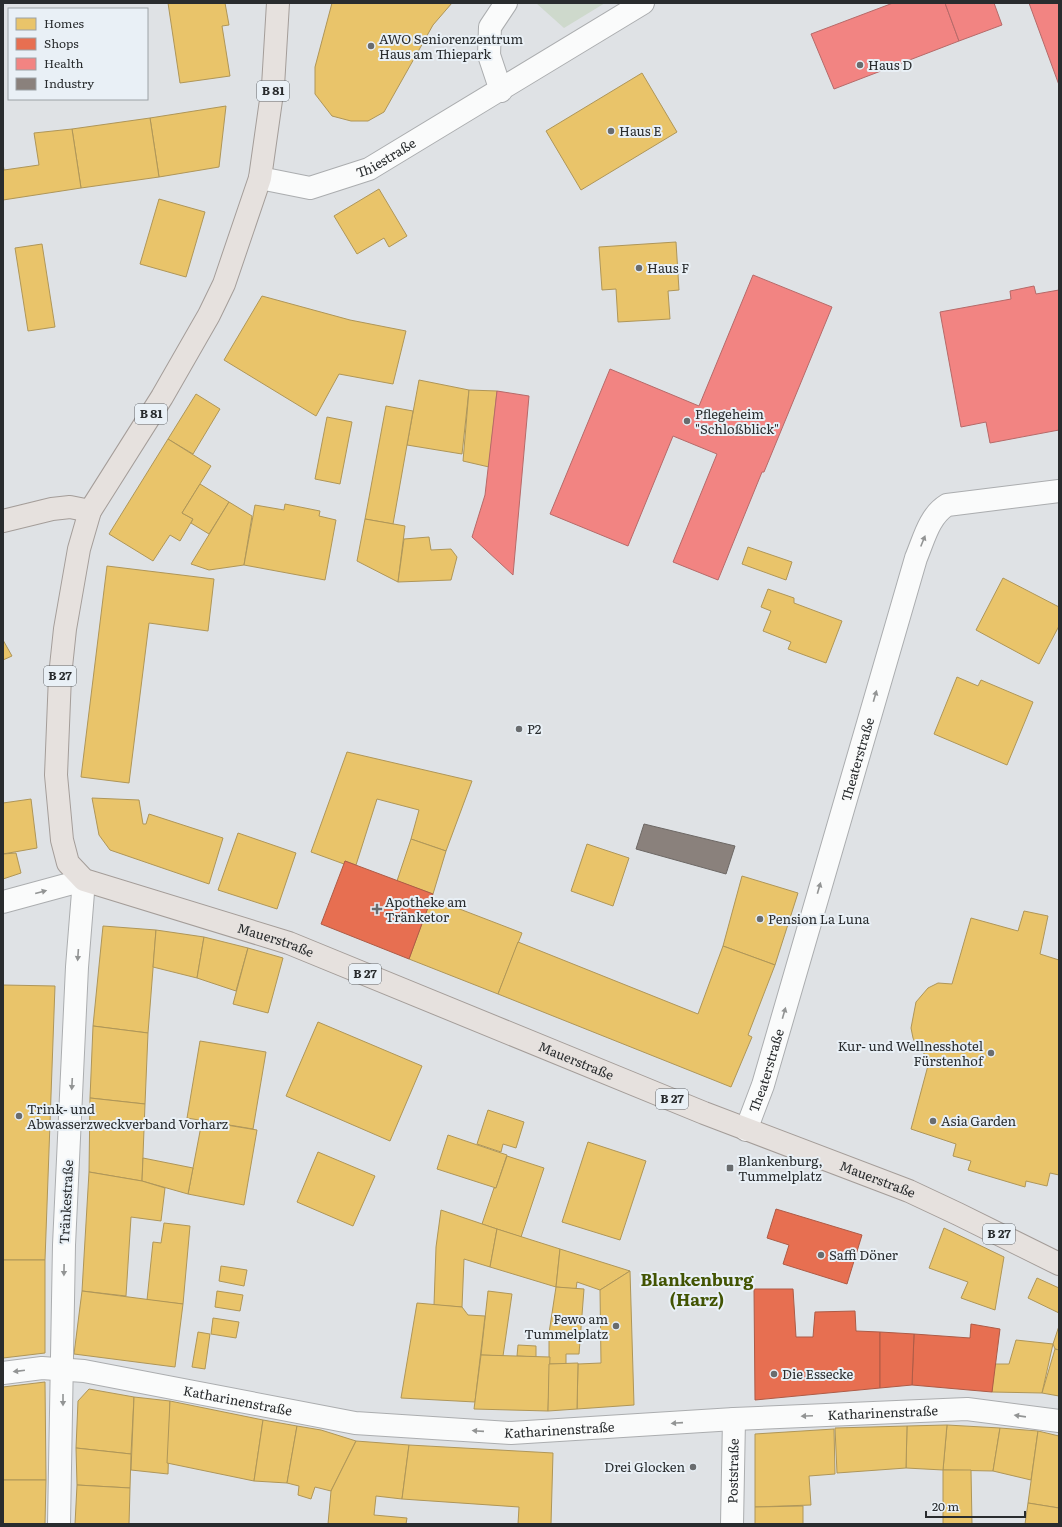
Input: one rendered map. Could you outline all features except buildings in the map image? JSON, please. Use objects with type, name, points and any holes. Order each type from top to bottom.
[{"type":"main road","name":"B 81","points":[[90,511],[162,397],[209,315],[224,284],[260,178],[273,86],[278,3]]},
{"type":"main road","points":[[3,521],[52,509],[70,507],[90,511]]},
{"type":"main road","name":"B 27","points":[[84,880],[68,863],[62,840],[56,775],[60,684],[65,629],[79,549],[90,511]]},
{"type":"main road","name":"Mauerstraße","points":[[84,880],[289,943],[746,1130],[915,1194],[1059,1264]]},
{"type":"street","points":[[501,91],[490,55],[490,27],[506,3]]},
{"type":"street","name":"Thiestraße","points":[[260,178],[310,188],[369,169],[501,91],[643,3]]},
{"type":"street","name":"Theaterstraße","points":[[746,1130],[763,1085],[916,558],[931,521],[937,511],[947,505],[1059,491]]},
{"type":"street","points":[[3,902],[84,880]]},
{"type":"street","name":"Tränkestraße","points":[[60,1524],[64,1245],[77,967],[84,880]]},
{"type":"street","name":"Katharinenstraße","points":[[3,1373],[42,1368],[84,1371],[355,1422],[511,1433],[734,1418],[967,1409],[1059,1421]]},
{"type":"street","name":"Poststraße","points":[[732,1524],[734,1418]]},
{"type":"shaded area","points":[[536,3],[605,3],[564,28]]},
{"type":"place","name":"AWO Seniorenzentrum Haus am Thiepark","points":[[371,46]]},
{"type":"place","name":"Haus D","points":[[860,65]]},
{"type":"place","name":"Haus E","points":[[611,131]]},
{"type":"place","name":"Haus F","points":[[639,268]]},
{"type":"place","name":"Pflegeheim \"Schloßblick\"","points":[[687,421]]},
{"type":"place","name":"P2","points":[[519,729]]},
{"type":"place","name":"Apotheke am Tränketor","points":[[377,909]]},
{"type":"place","name":"Pension La Luna","points":[[760,919]]},
{"type":"place","name":"Kur- und Wellnesshotel Fürstenhof","points":[[991,1053]]},
{"type":"place","name":"Trink- und Abwasserzweckverband Vorharz","points":[[19,1116]]},
{"type":"place","name":"Asia Garden","points":[[933,1121]]},
{"type":"place","name":"Blankenburg, Tummelplatz","points":[[730,1168]]},
{"type":"place","name":"Saffi Döner","points":[[821,1255]]},
{"type":"place","name":"Fewo am Tummelplatz","points":[[616,1326]]},
{"type":"place","name":"Die Essecke","points":[[774,1374]]},
{"type":"place","name":"Drei Glocken","points":[[693,1467]]},
{"type":"district","name":"Blankenburg (Harz)","points":[[697,1290]]}]
